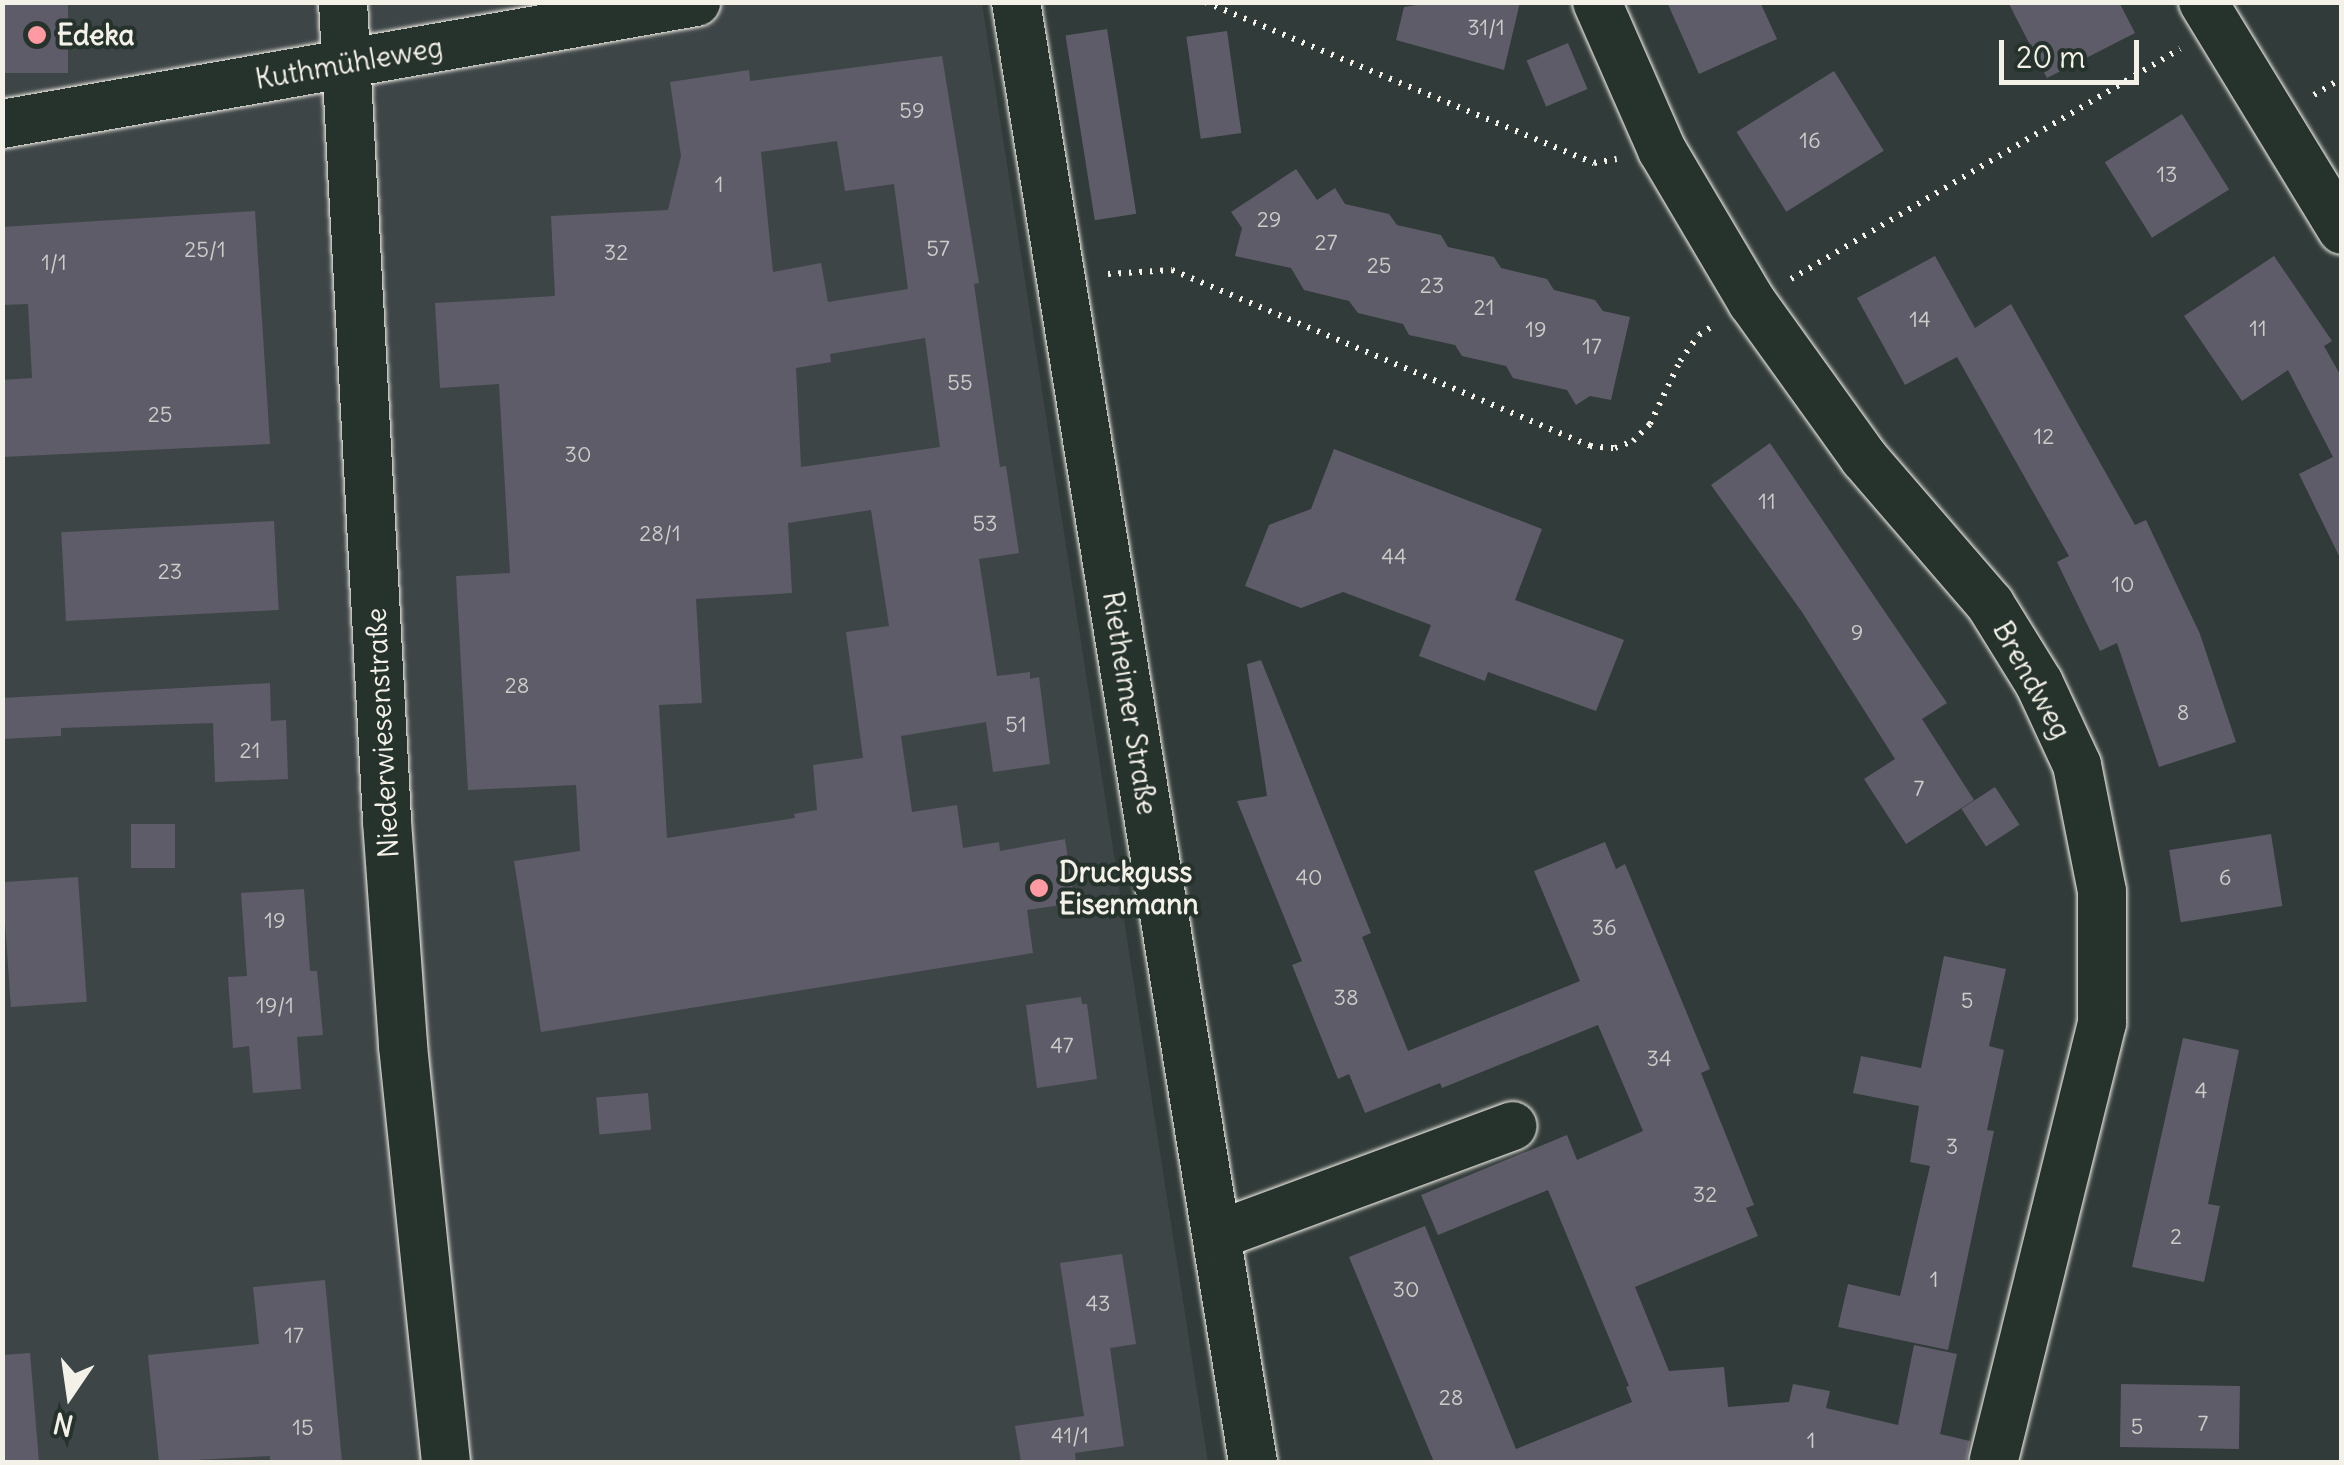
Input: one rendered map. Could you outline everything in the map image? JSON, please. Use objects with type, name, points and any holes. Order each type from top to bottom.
[{"type":"street","name":"Niederwiesenstraße","points":[[343,2],[388,840],[403,1046],[446,1462]]},
{"type":"street","name":"Kuthmühleweg","points":[[2,124],[696,2]]},
{"type":"street","name":"Rietheimer Straße","points":[[1016,2],[1254,1462]]},
{"type":"street","name":"Brendweg","points":[[1596,2],[1662,150],[1752,302],[1864,458],[1990,604],[2040,683],[2077,765],[2102,891],[2102,1023],[1993,1462]]},
{"type":"street","points":[[2209,15],[2342,230]]},
{"type":"street","points":[[1218,1235],[1512,1126]]},
{"type":"path","points":[[1205,2],[1594,163],[1662,150]]},
{"type":"path","points":[[1059,278],[1172,270],[1590,446],[1615,448],[1633,440],[1650,424],[1699,335],[2209,15]]},
{"type":"shaded area","points":[[3,3],[982,3],[1208,1462],[3,1462]]},
{"type":"building","name":"Edeka","points":[[2,2],[68,2],[68,73],[2,73]]},
{"type":"building","points":[[1436,2],[1520,2],[1504,70],[1396,40],[1404,7]]},
{"type":"building","points":[[1667,2],[1760,2],[1777,39],[1699,74]]},
{"type":"building","points":[[2008,2],[2119,2],[2135,33],[2047,78]]},
{"type":"building","points":[[1107,29],[1136,214],[1095,220],[1066,36]]},
{"type":"building","points":[[1227,31],[1241,133],[1201,139],[1186,37]]},
{"type":"building","points":[[1568,43],[1588,89],[1546,107],[1527,61]]},
{"type":"building","points":[[942,56],[979,283],[974,284],[1000,467],[1006,466],[1019,553],[979,559],[997,676],[1030,672],[1030,679],[1039,677],[1050,764],[993,772],[986,722],[901,736],[912,812],[957,805],[963,848],[999,842],[1000,851],[1065,839],[1075,903],[1027,910],[1033,953],[541,1032],[514,861],[580,851],[576,785],[468,790],[456,576],[510,573],[499,384],[440,388],[435,303],[555,296],[551,216],[668,210],[681,156],[670,82],[749,70],[750,81]],"holes":[[[837,141],[845,191],[894,184],[908,289],[828,302],[821,263],[773,272],[761,152]],[[925,338],[940,447],[801,467],[796,368],[831,362],[830,354]],[[871,510],[889,626],[846,632],[863,758],[813,765],[817,810],[794,814],[795,818],[667,838],[659,705],[702,703],[696,599],[792,593],[788,523]]]},
{"type":"building","points":[[1834,71],[1884,151],[1786,212],[1736,132]]},
{"type":"building","points":[[2182,114],[2229,189],[2152,238],[2105,162]]},
{"type":"building","points":[[1296,169],[1317,200],[1335,188],[1345,204],[1389,214],[1397,225],[1441,235],[1448,247],[1494,257],[1501,268],[1547,279],[1554,290],[1595,300],[1603,311],[1630,317],[1611,400],[1590,396],[1576,405],[1567,390],[1513,378],[1506,366],[1462,356],[1455,345],[1409,335],[1403,324],[1358,313],[1349,301],[1304,290],[1291,268],[1235,256],[1242,228],[1231,212]]},
{"type":"building","points":[[255,211],[270,444],[2,457],[2,380],[32,378],[28,304],[2,305],[2,227]]},
{"type":"building","points":[[1935,256],[1975,328],[2011,304],[2135,525],[2146,520],[2200,634],[2236,742],[2159,767],[2117,643],[2100,651],[2057,562],[2069,556],[1957,357],[1905,385],[1857,298]]},
{"type":"building","points":[[2274,256],[2332,341],[2324,346],[2342,378],[2342,562],[2299,474],[2333,457],[2288,370],[2242,401],[2184,316]]},
{"type":"building","points":[[1770,443],[1947,703],[1922,719],[1974,800],[1906,844],[1864,779],[1895,759],[1802,612],[1711,485]]},
{"type":"building","points":[[1334,449],[1542,529],[1515,600],[1624,640],[1596,711],[1488,672],[1485,681],[1419,656],[1431,625],[1343,592],[1301,608],[1245,586],[1269,525],[1311,509]]},
{"type":"building","points":[[274,521],[279,610],[66,621],[61,532]]},
{"type":"building","points":[[1261,660],[1371,933],[1362,937],[1408,1051],[1580,981],[1534,871],[1605,842],[1616,869],[1625,864],[1710,1069],[1701,1073],[1754,1205],[1746,1208],[1758,1236],[1635,1287],[1669,1371],[1724,1367],[1728,1407],[1789,1402],[1793,1384],[1830,1391],[1826,1408],[1898,1425],[1914,1345],[1957,1354],[1940,1434],[1970,1441],[1966,1462],[1434,1462],[1349,1257],[1425,1226],[1516,1449],[1632,1402],[1626,1387],[1629,1386],[1548,1190],[1438,1235],[1421,1195],[1567,1135],[1577,1160],[1643,1131],[1598,1025],[1442,1088],[1440,1083],[1365,1113],[1349,1074],[1338,1079],[1292,965],[1302,961],[1237,801],[1267,796],[1247,664]]},
{"type":"building","points":[[270,683],[271,721],[286,720],[288,779],[215,782],[213,723],[61,728],[61,736],[2,739],[2,698]]},
{"type":"building","points":[[1995,787],[2020,825],[1986,847],[1961,809]]},
{"type":"building","points":[[131,824],[175,824],[175,868],[131,868]]},
{"type":"building","points":[[2271,834],[2282,906],[2181,922],[2169,850]]},
{"type":"building","points":[[78,877],[87,1002],[11,1007],[2,882]]},
{"type":"building","points":[[304,889],[310,971],[317,971],[323,1035],[297,1037],[301,1089],[253,1093],[249,1046],[233,1048],[228,977],[247,976],[241,893]]},
{"type":"building","points":[[1944,956],[2006,969],[1989,1046],[2004,1050],[1987,1130],[1994,1131],[1948,1350],[1838,1327],[1848,1284],[1900,1296],[1930,1166],[1910,1162],[1919,1106],[1853,1093],[1861,1056],[1921,1068]]},
{"type":"building","points":[[1081,997],[1082,1004],[1087,1004],[1097,1079],[1037,1088],[1026,1005]]},
{"type":"building","points":[[2183,1038],[2239,1050],[2208,1204],[2220,1206],[2204,1282],[2132,1267]]},
{"type":"building","points":[[648,1093],[651,1130],[599,1134],[596,1098]]},
{"type":"building","points":[[1122,1254],[1136,1344],[1110,1348],[1124,1446],[1075,1453],[1076,1462],[1021,1462],[1015,1426],[1084,1416],[1060,1263]]},
{"type":"building","points":[[325,1280],[342,1462],[270,1462],[270,1456],[159,1462],[148,1355],[259,1344],[253,1287]]},
{"type":"building","points":[[30,1353],[39,1462],[2,1462],[2,1355]]},
{"type":"building","points":[[2121,1384],[2240,1386],[2239,1449],[2120,1447]]},
{"type":"place","name":"Edeka","points":[[37,35]]},
{"type":"place","name":"Druckguss Eisenmann","points":[[1039,888]]}]
